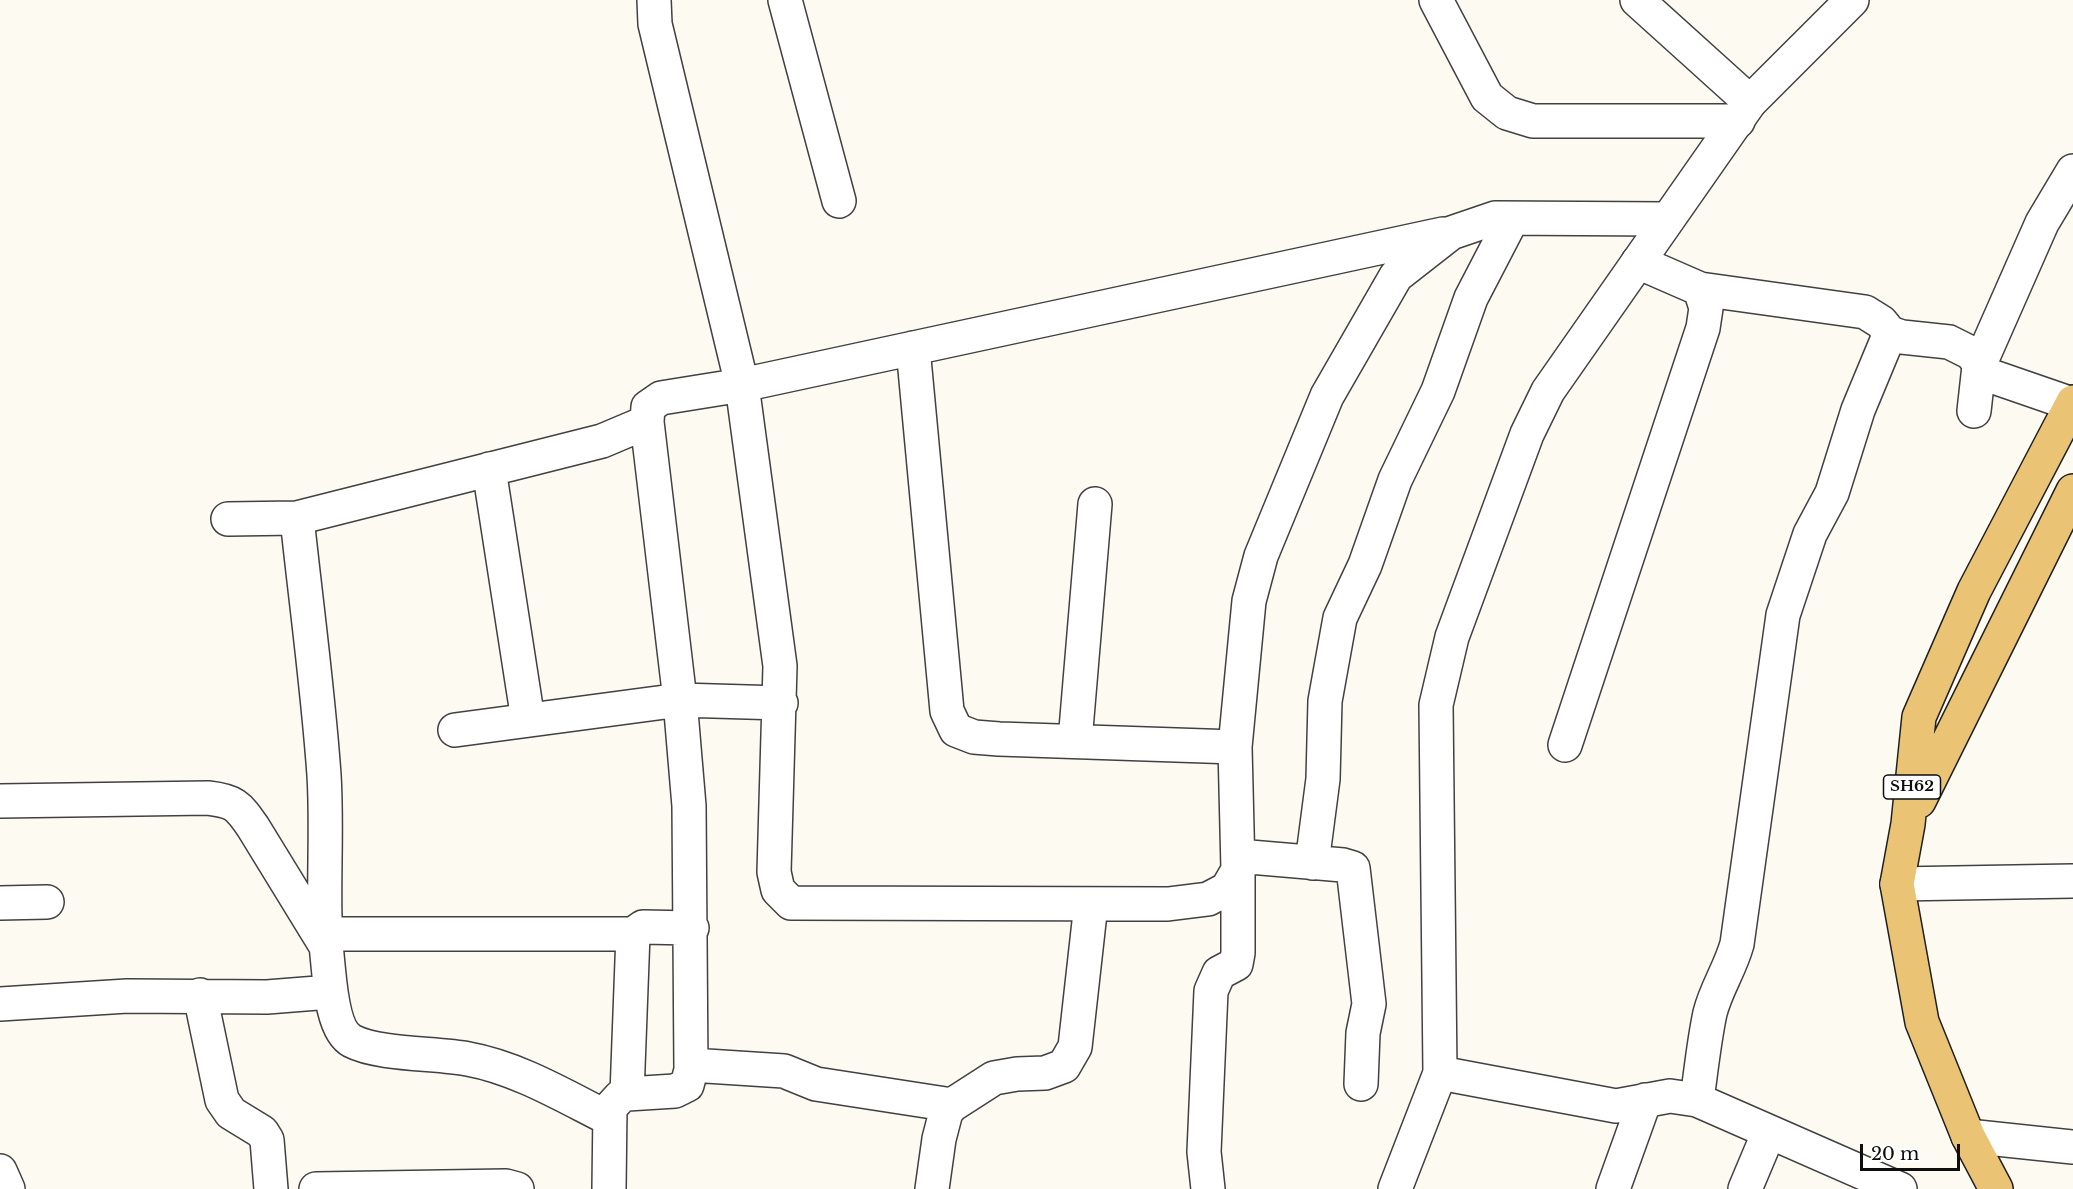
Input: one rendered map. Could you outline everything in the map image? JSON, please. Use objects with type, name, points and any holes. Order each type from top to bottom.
[{"type":"main road","name":"SH62","points":[[1996,1189],[1968,1136],[1922,1022],[1897,884],[1908,824],[1919,717],[1974,591],[2073,403]]},
{"type":"main road","points":[[1908,824],[2073,491]]},
{"type":"street","points":[[654,0],[655,24],[742,385],[780,666],[781,703],[774,872],[778,890],[791,903],[1168,904],[1208,899],[1227,889],[1238,863]]},
{"type":"street","points":[[785,0],[839,201]]},
{"type":"street","points":[[1436,0],[1487,97],[1507,113],[1533,121],[1744,112]]},
{"type":"street","points":[[1637,0],[1744,112]]},
{"type":"street","points":[[1395,1189],[1440,1073],[1436,705],[1452,637],[1527,434],[1548,391],[1666,219],[1744,112],[1852,0]]},
{"type":"street","points":[[1974,411],[1979,366],[2042,223],[2073,171]]},
{"type":"street","points":[[297,518],[324,776],[326,940],[330,992],[339,1026],[351,1040],[376,1047],[469,1059],[555,1091],[619,1107],[675,1091],[687,1085],[691,1065],[692,928],[689,807],[681,699],[647,422],[648,407],[661,398],[742,385],[1451,233],[1495,218],[1666,219]]},
{"type":"street","points":[[1312,863],[1323,779],[1325,701],[1340,618],[1365,565],[1395,480],[1438,391],[1471,298],[1512,219]]},
{"type":"street","points":[[1208,1189],[1204,1152],[1210,991],[1219,973],[1236,964],[1238,953],[1235,747],[1243,650],[1252,590],[1261,555],[1327,396],[1396,276],[1451,233]]},
{"type":"street","points":[[1638,262],[1700,289],[1864,312],[1881,322],[1890,333],[1902,338],[1949,342],[1971,353],[1988,375],[2073,403]]},
{"type":"street","points":[[1565,745],[1703,328],[1706,308],[1700,289]]},
{"type":"street","points":[[1697,1100],[1710,1014],[1719,986],[1731,965],[1737,944],[1784,615],[1810,534],[1832,493],[1858,410],[1890,333]]},
{"type":"street","points":[[913,348],[947,711],[956,730],[974,737],[1235,747]]},
{"type":"street","points":[[228,519],[297,518],[602,441],[647,422]]},
{"type":"street","points":[[489,469],[528,720]]},
{"type":"street","points":[[1075,741],[1095,504]]},
{"type":"street","points":[[455,730],[681,699],[781,703]]},
{"type":"street","points":[[0,801],[208,798],[230,801],[242,810],[326,940]]},
{"type":"street","points":[[1238,863],[1312,863],[1353,868],[1356,876],[1369,1004],[1360,1084]]},
{"type":"street","points":[[1897,884],[2073,881]]},
{"type":"street","points":[[0,903],[47,902]]},
{"type":"street","points":[[932,1189],[946,1112],[952,1105],[994,1078],[1046,1073],[1064,1066],[1075,1047],[1091,904]]},
{"type":"street","points":[[326,940],[633,934],[643,927],[692,928]]},
{"type":"street","points":[[609,1189],[619,1107],[633,934]]},
{"type":"street","points":[[0,1004],[200,996],[267,997],[330,992]]},
{"type":"street","points":[[200,996],[222,1100],[231,1113],[262,1132],[267,1140],[271,1189]]},
{"type":"street","points":[[691,1065],[784,1071],[816,1084],[952,1105]]},
{"type":"street","points":[[1440,1073],[1616,1106],[1670,1096],[1697,1100],[1769,1132],[1867,1183],[1900,1189]]},
{"type":"street","points":[[1613,1189],[1646,1100]]},
{"type":"street","points":[[1745,1189],[1769,1132]]},
{"type":"street","points":[[1968,1136],[2073,1147]]},
{"type":"street","points":[[0,1171],[8,1189]]},
{"type":"street","points":[[316,1189],[506,1186],[517,1189]]}]
